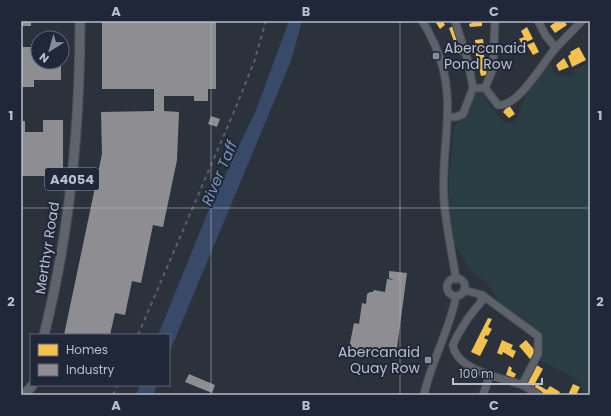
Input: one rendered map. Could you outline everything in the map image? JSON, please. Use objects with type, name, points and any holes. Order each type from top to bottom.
[{"type":"main road","name":"Merthyr Road","points":[[44,334],[54,294],[70,195],[80,74],[80,21]]},
{"type":"main road","points":[[24,395],[32,389]]},
{"type":"street","points":[[422,21],[437,51],[446,80],[449,117],[444,148],[444,200],[456,279]]},
{"type":"street","points":[[449,117],[456,117],[463,114],[473,88],[468,61],[455,21]]},
{"type":"street","points":[[485,88],[493,69],[495,21]]},
{"type":"street","points":[[538,21],[546,36],[556,48]]},
{"type":"street","points":[[485,88],[498,104],[509,102],[530,81],[556,48],[582,21]]},
{"type":"street","points":[[473,88],[485,88]]},
{"type":"street","points":[[456,279],[463,282],[464,290],[461,294],[456,296],[451,294],[447,288],[450,281],[456,279]]},
{"type":"street","points":[[464,290],[482,295],[538,336],[538,354],[522,385]]},
{"type":"street","points":[[482,295],[481,302],[456,336],[453,345],[459,358],[468,365],[490,376],[522,385],[539,395]]},
{"type":"street","points":[[424,395],[427,380],[453,311],[456,296]]},
{"type":"street","points":[[483,395],[490,376]]},
{"type":"shaded area","points":[[550,63],[555,75],[570,76],[575,73],[573,70],[590,63],[590,395],[583,395],[583,388],[569,375],[539,360],[542,349],[540,335],[497,302],[492,289],[469,268],[454,243],[449,207],[449,180],[454,126],[466,115],[475,92],[482,91],[491,107],[504,123],[515,122],[528,89]]},
{"type":"water","points":[[289,21],[302,21],[291,61],[170,351],[170,334],[158,334],[210,207],[256,110]]},
{"type":"water","points":[[140,386],[157,386],[153,395],[136,395]]},
{"type":"building: Homes","points":[[435,21],[443,21],[445,25],[440,29]]},
{"type":"building: Homes","points":[[472,21],[482,21],[482,26],[470,27],[469,24],[472,23]]},
{"type":"building: Homes","points":[[557,21],[564,21],[567,25],[555,33],[550,26]]},
{"type":"building: Homes","points":[[454,26],[463,54],[459,55],[449,28]]},
{"type":"building: Homes","points":[[527,27],[533,39],[522,44],[519,39],[524,37],[521,31]]},
{"type":"building: Homes","points":[[483,39],[484,48],[476,50],[475,40]]},
{"type":"building: Homes","points":[[534,42],[539,52],[533,55],[527,45]]},
{"type":"building: Homes","points":[[579,47],[586,60],[572,67],[568,56],[571,54],[570,52]]},
{"type":"building: Homes","points":[[482,52],[482,55],[484,55],[487,75],[481,76],[476,53]]},
{"type":"building: Homes","points":[[564,58],[569,67],[559,71],[556,65]]},
{"type":"building: Homes","points":[[509,105],[515,114],[509,118],[503,112]]},
{"type":"building: Homes","points":[[488,318],[492,319],[488,327],[492,329],[488,336],[486,335],[484,338],[488,340],[480,356],[471,352]]},
{"type":"building: Homes","points":[[502,340],[513,345],[511,349],[516,351],[513,358],[503,352],[502,355],[497,353]]},
{"type":"building: Homes","points":[[526,340],[537,353],[530,359],[519,346]]},
{"type":"building: Homes","points":[[535,364],[543,369],[533,387],[525,383]]},
{"type":"building: Homes","points":[[509,366],[512,368],[511,371],[516,374],[514,378],[506,375]]},
{"type":"building: Homes","points":[[536,384],[547,390],[550,386],[560,392],[558,395],[546,395],[534,389]]},
{"type":"building: Homes","points":[[573,384],[580,387],[576,395],[568,395]]},
{"type":"building: Industry","points":[[21,21],[31,21],[31,26],[21,26]]},
{"type":"building: Industry","points":[[216,21],[216,89],[208,89],[208,101],[194,101],[194,96],[164,96],[164,111],[179,112],[177,160],[163,227],[153,225],[141,283],[132,281],[125,315],[115,313],[110,334],[64,334],[102,154],[101,112],[154,111],[154,89],[102,89],[102,22]]},
{"type":"building: Industry","points":[[21,47],[30,47],[30,70],[61,70],[61,80],[34,80],[34,87],[21,87]]},
{"type":"building: Industry","points":[[211,116],[220,119],[217,127],[208,124]]},
{"type":"building: Industry","points":[[43,120],[63,120],[63,176],[21,176],[21,121],[25,121],[25,132],[43,132]]},
{"type":"building: Industry","points":[[389,271],[407,273],[397,348],[392,347],[390,353],[383,350],[383,353],[376,352],[376,349],[370,348],[370,351],[349,348],[354,323],[359,324],[362,303],[366,304],[367,294],[373,292],[374,290],[385,292],[387,279],[394,280],[389,278]]},
{"type":"building: Industry","points":[[189,374],[215,385],[212,393],[185,382]]},
{"type":"railway","points":[[138,334],[236,107],[254,62],[266,21]]},
{"type":"railway","points":[[113,395],[117,386]]},
{"type":"place","name":"Abercanaid Pond Row","points":[[436,56]]},
{"type":"place","name":"Abercanaid Quay Row","points":[[428,360]]},
{"type":"water label","name":"River Taff","points":[[219,173]]}]
